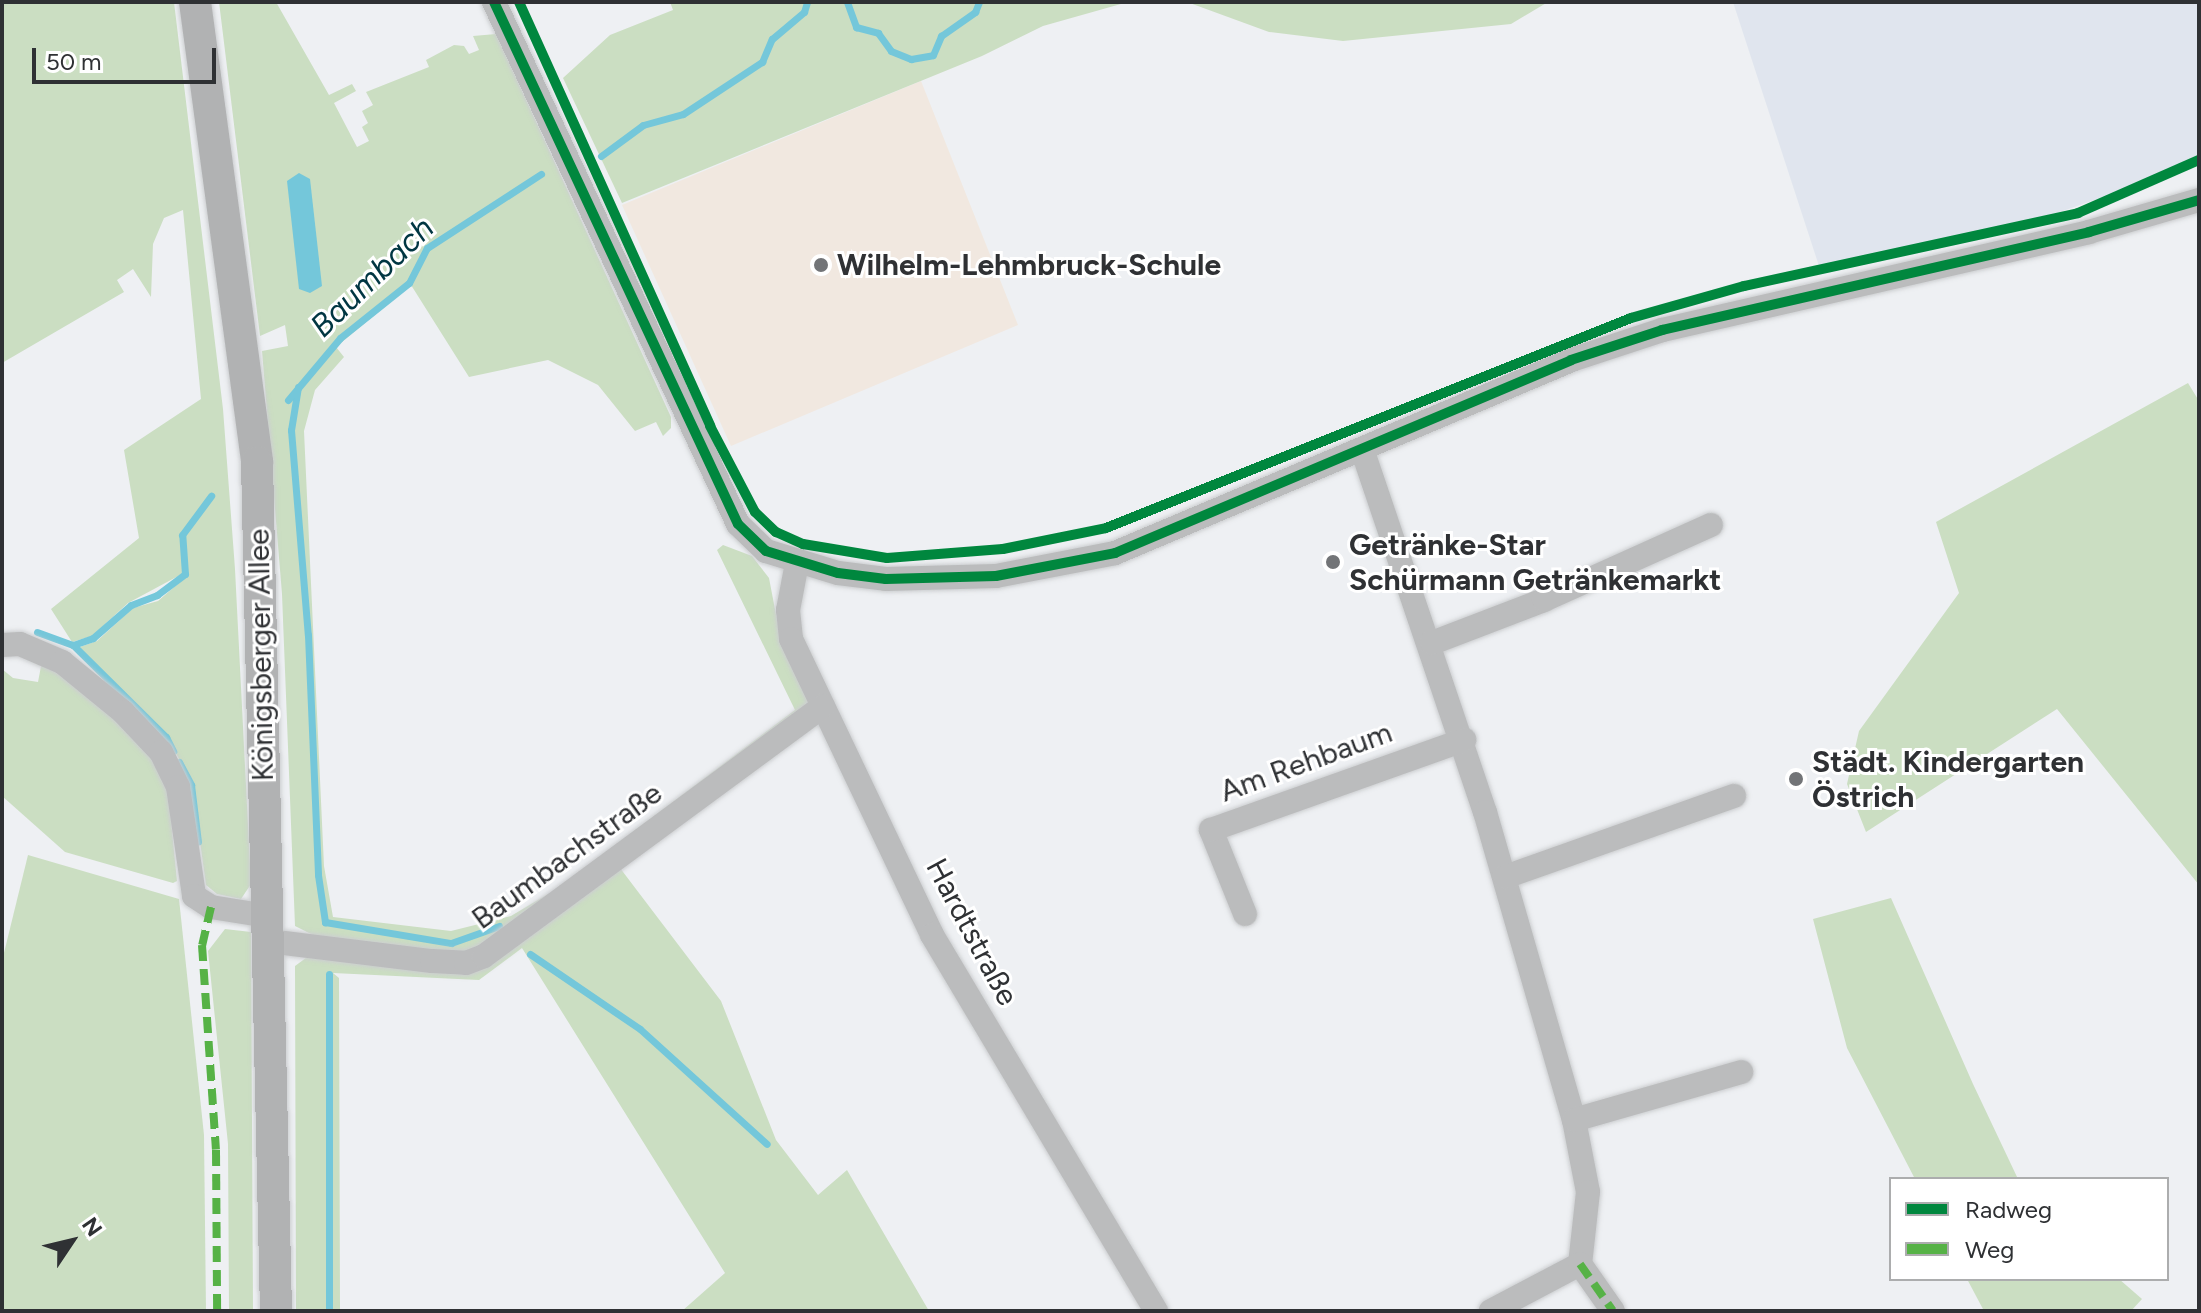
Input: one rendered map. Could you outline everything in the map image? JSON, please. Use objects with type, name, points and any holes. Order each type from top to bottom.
[{"type":"main road","name":"Königsberger Allee","points":[[195,2],[257,462],[276,1311]]},
{"type":"street","points":[[494,2],[738,524],[766,551],[797,563],[886,579],[996,576],[1060,566],[1129,547],[1571,360],[1662,330],[2089,232],[2199,200]]},
{"type":"street","points":[[1362,449],[1464,740],[1574,1120],[1588,1192],[1580,1264],[1613,1311]]},
{"type":"street","points":[[1432,643],[1557,595],[1711,525]]},
{"type":"street","name":"Hardtstraße","points":[[797,563],[788,610],[791,639],[932,935],[1156,1311]]},
{"type":"street","name":"Baumbachstraße","points":[[2,645],[20,644],[62,662],[123,712],[161,752],[178,787],[194,896],[211,907],[268,928],[432,961],[466,963],[484,956],[823,706]]},
{"type":"street","name":"Am Rehbaum","points":[[1245,914],[1211,830],[1464,740]]},
{"type":"street","points":[[1505,877],[1734,796]]},
{"type":"street","points":[[1574,1120],[1741,1072]]},
{"type":"street","points":[[1491,1311],[1580,1264]]},
{"type":"shaded area","points":[[1733,2],[2199,2],[2199,154],[2132,187],[2057,213],[1819,266]]},
{"type":"shaded area","name":"Wilhelm-Lehmbruck-Schule","points":[[921,81],[1018,325],[731,446],[622,205]]},
{"type":"green space","points":[[2,2],[174,2],[223,409],[235,569],[251,884],[241,899],[217,894],[206,885],[192,784],[167,736],[77,648],[97,641],[133,608],[158,601],[187,576],[182,574],[128,603],[92,636],[72,642],[51,609],[139,538],[124,450],[201,399],[183,210],[164,218],[153,244],[151,297],[133,269],[117,280],[124,292],[2,363]]},
{"type":"green space","points":[[219,2],[276,2],[329,95],[352,84],[356,91],[334,103],[357,147],[369,141],[362,127],[368,123],[362,111],[373,105],[366,92],[429,67],[426,60],[454,45],[464,46],[469,54],[479,50],[473,36],[496,34],[671,417],[671,428],[663,436],[656,422],[635,431],[598,385],[548,360],[469,377],[411,285],[336,347],[344,357],[315,390],[304,431],[324,866],[333,917],[451,931],[511,916],[558,888],[795,710],[717,550],[723,545],[752,556],[769,578],[782,646],[808,698],[808,704],[517,928],[458,955],[313,935],[295,926],[282,594],[262,351],[288,346],[285,325],[260,336]]},
{"type":"green space","points":[[670,2],[1128,2],[1043,26],[982,56],[622,203],[563,78],[610,35],[673,10]]},
{"type":"green space","points":[[1187,2],[1548,2],[1511,24],[1343,41],[1269,32]]},
{"type":"green space","points":[[2188,383],[2199,401],[2199,885],[2057,709],[1866,832],[1847,784],[1859,731],[1959,593],[1936,522]]},
{"type":"green space","points":[[42,661],[62,669],[147,751],[168,791],[177,881],[173,883],[65,852],[2,796],[2,669],[13,678],[38,682]]},
{"type":"green space","points":[[28,855],[179,899],[204,1135],[206,1311],[2,1311],[2,961]]},
{"type":"green space","points":[[620,868],[721,1001],[776,1140],[818,1195],[847,1170],[929,1311],[682,1311],[725,1273],[522,948],[479,980],[333,973],[339,978],[340,1311],[296,1311],[295,966],[310,955],[456,970]]},
{"type":"green space","points":[[1891,898],[2017,1177],[1914,1177],[1847,1048],[1813,919]]},
{"type":"green space","points":[[225,929],[251,932],[253,1311],[229,1311],[228,1144],[208,951]]},
{"type":"green space","points":[[1968,1281],[2121,1281],[2142,1299],[2131,1311],[1984,1311]]},
{"type":"water","points":[[299,173],[310,179],[322,286],[310,293],[299,289],[287,181]]},
{"type":"waterway","name":"Baumbach","points":[[601,156],[643,125],[683,114],[762,62],[772,39],[804,12],[807,2]]},
{"type":"waterway","name":"Baumbach","points":[[847,2],[856,27],[878,33],[891,51],[911,59],[933,55],[941,36],[975,12],[979,2]]},
{"type":"waterway","name":"Baumbach","points":[[288,400],[340,338],[409,283],[427,248],[541,174]]},
{"type":"waterway","points":[[298,387],[291,430],[308,635],[318,875],[325,922],[451,943],[499,926]]},
{"type":"waterway","name":"Baumbach","points":[[37,632],[73,645],[93,638],[131,605],[157,595],[185,574],[182,535],[211,496]]},
{"type":"waterway","points":[[73,645],[166,737],[173,751]]},
{"type":"waterway","points":[[179,762],[191,785],[198,842]]},
{"type":"waterway","points":[[530,954],[640,1029],[767,1144]]},
{"type":"waterway","points":[[329,974],[329,1311]]},
{"type":"marked path","points":[[211,907],[202,945],[216,1150],[217,1311]]},
{"type":"marked path","points":[[1580,1264],[1613,1311]]},
{"type":"cycle path","points":[[494,2],[738,524],[766,551],[838,573],[886,579],[996,576],[1115,553],[1571,360],[1662,330],[2089,232],[2199,200]]},
{"type":"cycle path","points":[[519,2],[710,426],[755,512],[776,532],[803,544],[887,558],[1003,549],[1106,528],[1631,318],[1744,286],[2078,213],[2199,160]]},
{"type":"place","name":"Wilhelm-Lehmbruck-Schule","points":[[821,265]]},
{"type":"place","name":"Getränke-Star Schürmann Getränkemarkt","points":[[1333,562]]},
{"type":"place","name":"Städt. Kindergarten Östrich","points":[[1796,779]]}]
